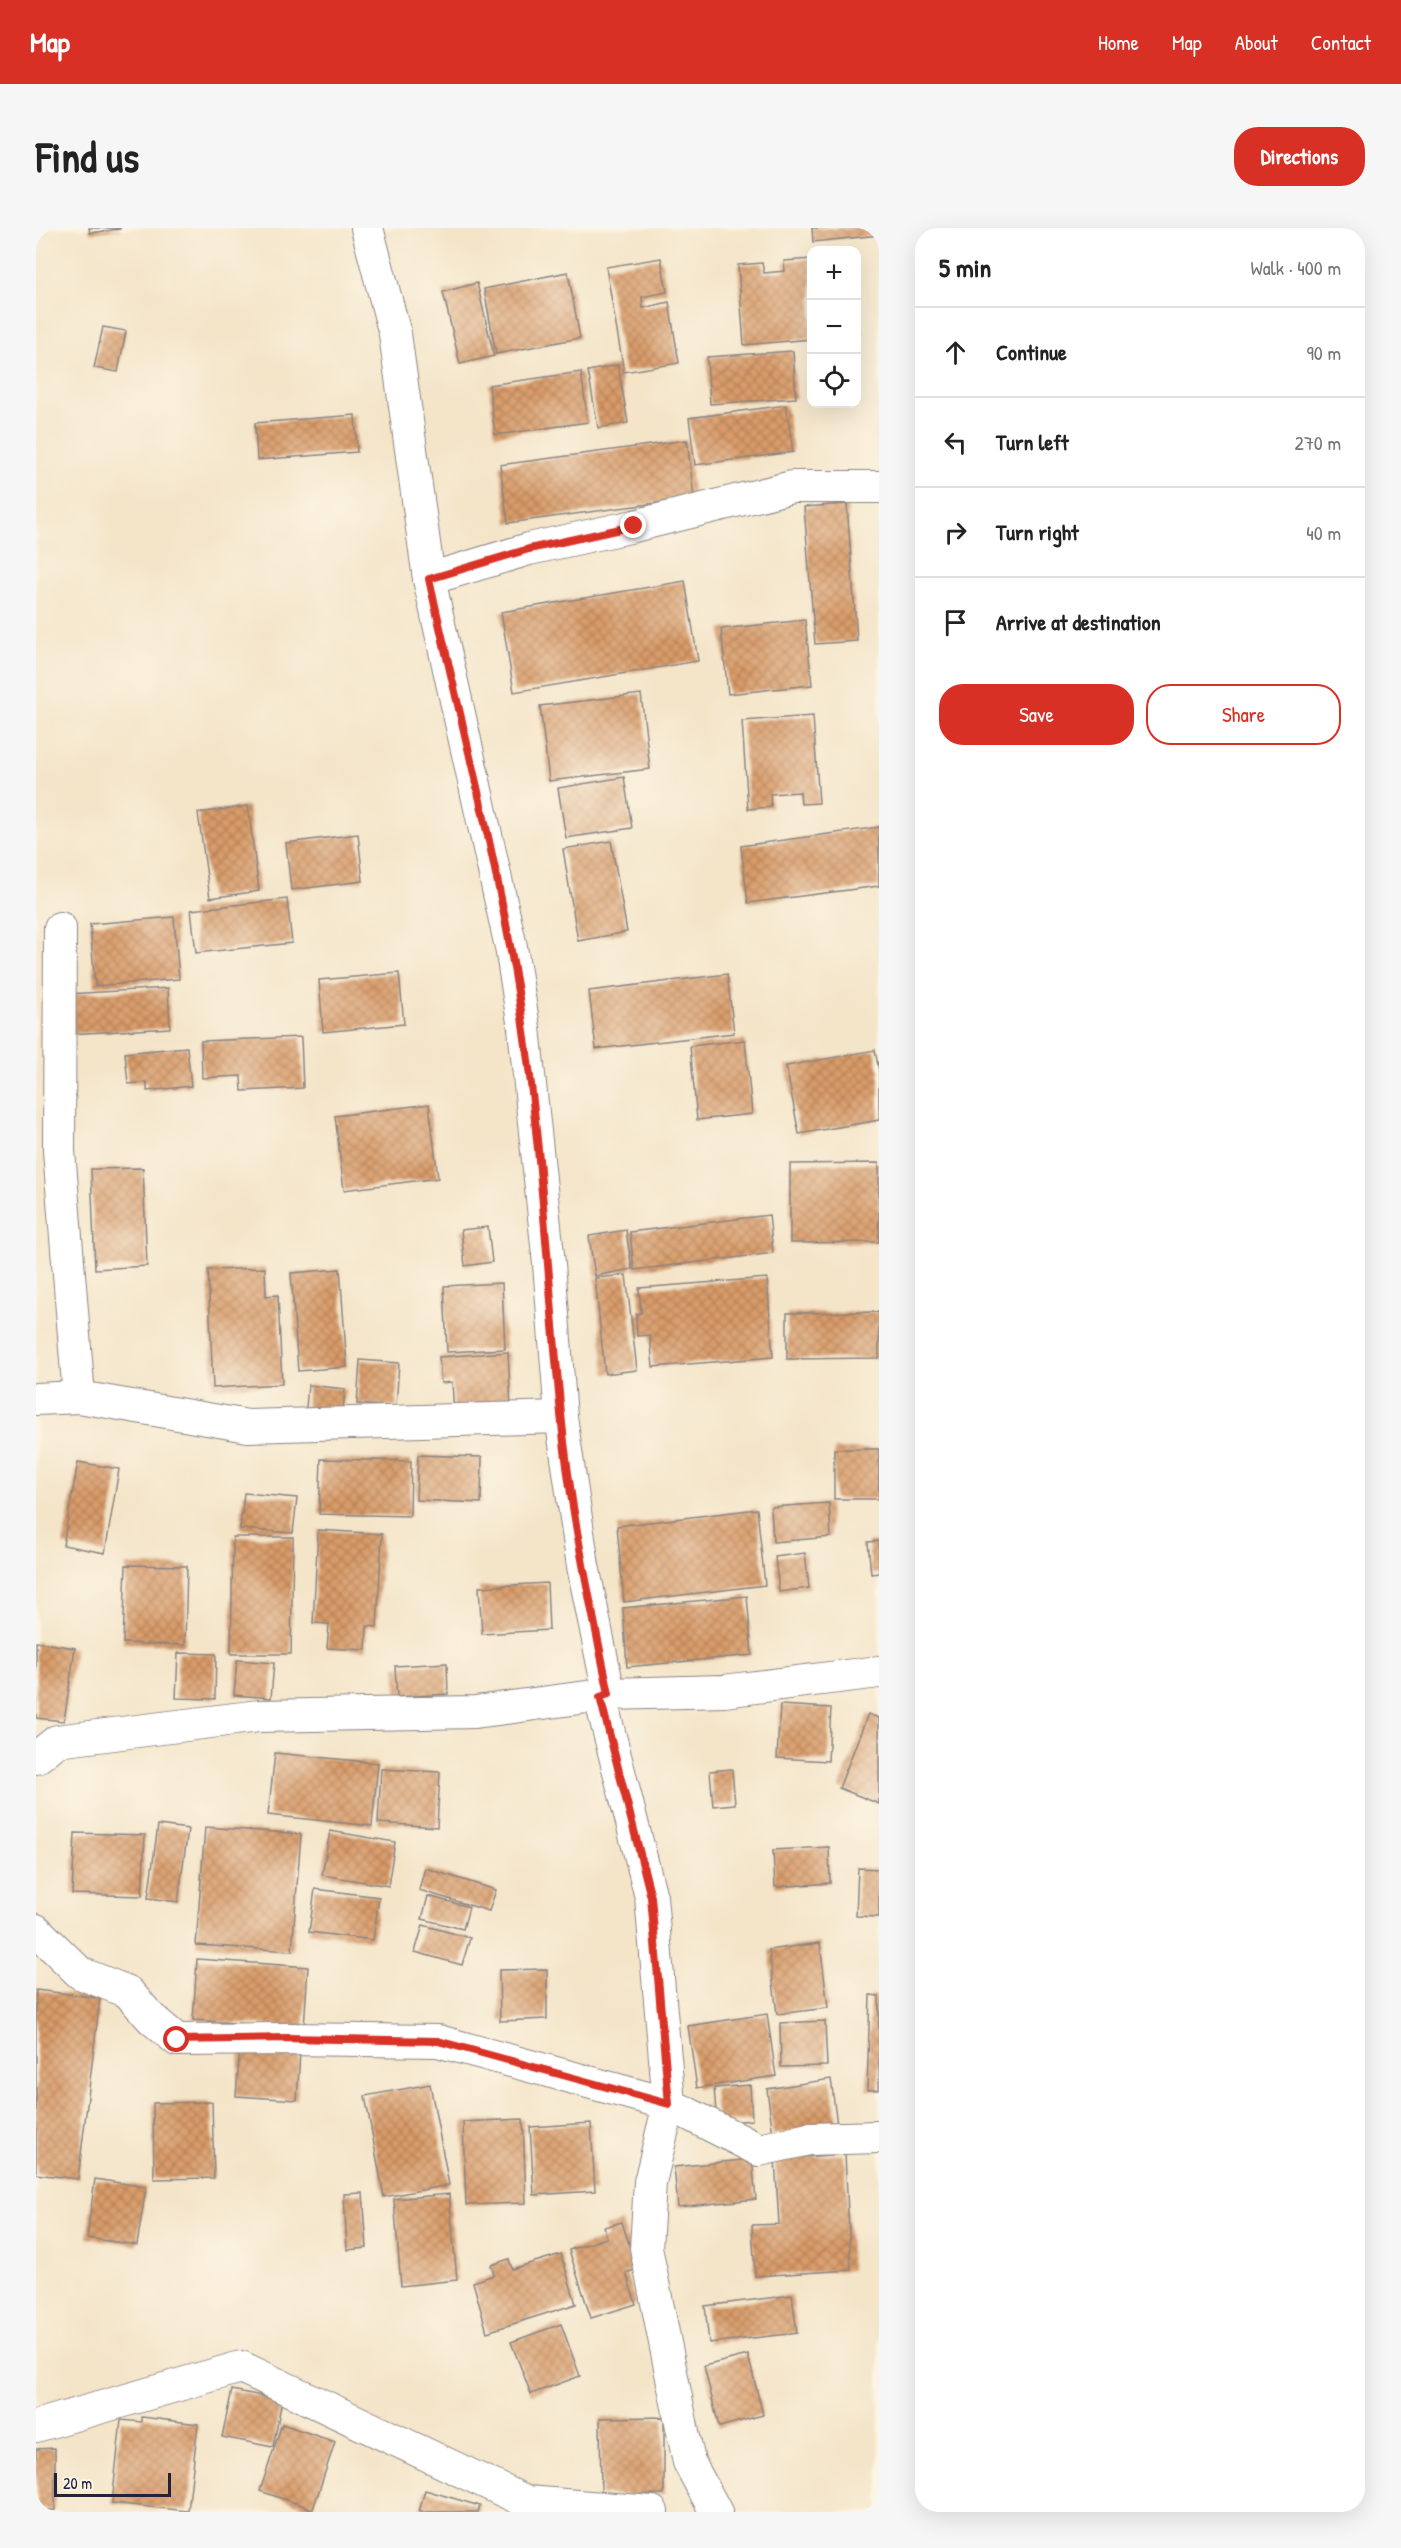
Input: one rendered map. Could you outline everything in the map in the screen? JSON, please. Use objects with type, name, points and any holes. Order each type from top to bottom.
[{"type":"street","points":[[367,228],[395,334],[429,579],[511,947],[524,1028],[561,1417],[604,1696],[651,1897],[669,2104],[650,2182],[646,2248],[689,2462],[716,2512]]},
{"type":"street","points":[[429,579],[529,549],[792,487],[879,487]]},
{"type":"street","points":[[60,928],[59,1151],[78,1397]]},
{"type":"street","points":[[36,1399],[78,1397],[248,1426],[561,1417]]},
{"type":"street","points":[[36,1758],[57,1741],[259,1716],[475,1712],[604,1696],[724,1691],[879,1672]]},
{"type":"street","points":[[36,1930],[80,1973],[128,1992],[151,2018],[177,2040],[288,2038],[438,2041],[669,2104],[759,2150],[809,2139],[879,2138]]},
{"type":"street","points":[[36,2426],[241,2367],[527,2502],[652,2512]]},
{"type":"building","points":[[89,228],[120,228],[120,229],[90,233]]},
{"type":"building","points":[[812,228],[879,228],[879,235],[813,242]]},
{"type":"building","points":[[661,258],[667,292],[642,297],[643,308],[669,302],[679,363],[624,372],[606,267]]},
{"type":"building","points":[[807,259],[807,339],[744,345],[738,265],[762,263],[764,273],[785,271],[784,261]]},
{"type":"building","points":[[568,272],[580,338],[496,354],[484,289]]},
{"type":"building","points":[[477,283],[494,356],[460,364],[443,292]]},
{"type":"building","points":[[103,327],[126,331],[118,372],[94,368]]},
{"type":"building","points":[[793,351],[796,398],[710,404],[707,357]]},
{"type":"building","points":[[618,365],[628,423],[598,428],[588,371]]},
{"type":"building","points":[[581,372],[588,422],[495,435],[489,385]]},
{"type":"building","points":[[786,405],[793,452],[695,465],[689,418]]},
{"type":"building","points":[[355,415],[357,452],[257,460],[255,423]]},
{"type":"building","points":[[687,440],[694,498],[508,523],[500,465]]},
{"type":"building","points":[[847,504],[857,641],[815,644],[804,507]]},
{"type":"building","points":[[685,581],[698,661],[514,692],[501,612]]},
{"type":"building","points":[[805,620],[812,685],[728,694],[721,629]]},
{"type":"building","points":[[641,694],[650,769],[549,781],[540,706]]},
{"type":"building","points":[[813,716],[819,803],[801,804],[800,792],[770,794],[771,807],[748,809],[742,721]]},
{"type":"building","points":[[624,777],[632,828],[566,838],[558,788]]},
{"type":"building","points":[[248,806],[259,891],[210,898],[198,813]]},
{"type":"building","points":[[879,827],[879,886],[748,903],[741,846]]},
{"type":"building","points":[[358,834],[363,881],[291,890],[286,843]]},
{"type":"building","points":[[611,841],[627,932],[578,941],[563,849]]},
{"type":"building","points":[[287,899],[292,943],[196,953],[191,910]]},
{"type":"building","points":[[174,917],[179,979],[95,986],[90,924]]},
{"type":"building","points":[[399,973],[404,1024],[323,1032],[319,980]]},
{"type":"building","points":[[727,974],[734,1033],[596,1049],[589,991]]},
{"type":"building","points":[[168,988],[170,1028],[70,1034],[68,994]]},
{"type":"building","points":[[301,1037],[303,1088],[242,1091],[241,1076],[202,1078],[201,1041]]},
{"type":"building","points":[[745,1040],[752,1114],[697,1120],[690,1046]]},
{"type":"building","points":[[187,1047],[191,1086],[147,1091],[147,1082],[128,1084],[125,1053]]},
{"type":"building","points":[[875,1050],[879,1071],[879,1120],[799,1134],[786,1066]]},
{"type":"building","points":[[429,1104],[438,1178],[344,1190],[335,1116]]},
{"type":"building","points":[[879,1163],[879,1242],[790,1243],[790,1164]]},
{"type":"building","points":[[143,1168],[147,1266],[95,1269],[91,1169]]},
{"type":"building","points":[[769,1215],[773,1253],[634,1270],[630,1232]]},
{"type":"building","points":[[488,1227],[492,1262],[465,1266],[461,1230]]},
{"type":"building","points":[[626,1230],[632,1269],[595,1276],[589,1236]]},
{"type":"building","points":[[265,1268],[266,1296],[278,1295],[282,1384],[213,1388],[208,1270]]},
{"type":"building","points":[[340,1269],[347,1367],[298,1371],[291,1273]]},
{"type":"building","points":[[626,1275],[637,1370],[605,1374],[595,1278]]},
{"type":"building","points":[[767,1278],[773,1357],[653,1367],[650,1335],[637,1336],[636,1314],[641,1313],[639,1288]]},
{"type":"building","points":[[502,1283],[505,1349],[447,1352],[444,1286]]},
{"type":"building","points":[[879,1312],[879,1358],[787,1359],[787,1313]]},
{"type":"building","points":[[508,1352],[511,1409],[454,1414],[452,1382],[441,1383],[439,1357]]},
{"type":"building","points":[[360,1360],[399,1363],[396,1407],[357,1404]]},
{"type":"building","points":[[308,1385],[345,1389],[343,1411],[306,1408]]},
{"type":"building","points":[[834,1449],[879,1449],[879,1499],[834,1499]]},
{"type":"building","points":[[418,1455],[482,1457],[481,1503],[416,1500]]},
{"type":"building","points":[[321,1459],[411,1461],[410,1516],[319,1514]]},
{"type":"building","points":[[78,1462],[119,1469],[105,1553],[63,1545]]},
{"type":"building","points":[[244,1493],[297,1498],[293,1533],[240,1529]]},
{"type":"building","points":[[829,1503],[831,1537],[773,1542],[771,1507]]},
{"type":"building","points":[[757,1509],[765,1585],[624,1602],[617,1526]]},
{"type":"building","points":[[318,1530],[382,1534],[377,1627],[367,1626],[366,1650],[327,1648],[329,1624],[313,1623]]},
{"type":"building","points":[[233,1537],[293,1537],[291,1654],[231,1654]]},
{"type":"building","points":[[879,1541],[879,1573],[871,1574],[868,1542]]},
{"type":"building","points":[[805,1553],[809,1588],[779,1592],[775,1557]]},
{"type":"building","points":[[126,1565],[187,1566],[185,1645],[123,1643]]},
{"type":"building","points":[[547,1583],[549,1630],[482,1634],[479,1587]]},
{"type":"building","points":[[747,1596],[752,1655],[627,1667],[623,1608]]},
{"type":"building","points":[[36,1642],[75,1648],[64,1721],[36,1718]]},
{"type":"building","points":[[178,1653],[216,1654],[215,1699],[176,1698]]},
{"type":"building","points":[[237,1660],[274,1663],[271,1698],[234,1695]]},
{"type":"building","points":[[447,1663],[448,1694],[397,1697],[395,1666]]},
{"type":"building","points":[[780,1705],[831,1708],[828,1761],[777,1758]]},
{"type":"building","points":[[868,1714],[879,1718],[879,1804],[839,1788]]},
{"type":"building","points":[[275,1753],[378,1763],[372,1826],[268,1815]]},
{"type":"building","points":[[381,1769],[440,1772],[437,1827],[378,1823]]},
{"type":"building","points":[[732,1769],[735,1804],[713,1806],[710,1771]]},
{"type":"building","points":[[158,1825],[188,1829],[178,1902],[148,1898]]},
{"type":"building","points":[[205,1827],[301,1834],[292,1951],[196,1945]]},
{"type":"building","points":[[330,1831],[395,1842],[388,1886],[322,1875]]},
{"type":"building","points":[[75,1833],[145,1835],[142,1896],[72,1894]]},
{"type":"building","points":[[829,1847],[830,1883],[775,1887],[773,1850]]},
{"type":"building","points":[[425,1868],[496,1890],[489,1911],[419,1890]]},
{"type":"building","points":[[858,1868],[879,1869],[879,1917],[856,1916]]},
{"type":"building","points":[[315,1889],[379,1897],[373,1940],[309,1932]]},
{"type":"building","points":[[428,1896],[469,1907],[463,1929],[422,1919]]},
{"type":"building","points":[[423,1925],[470,1938],[462,1965],[415,1952]]},
{"type":"building","points":[[820,1943],[828,2008],[777,2014],[769,1950]]},
{"type":"building","points":[[197,1959],[308,1967],[304,2028],[193,2020]]},
{"type":"building","points":[[547,1969],[547,2019],[500,2021],[499,1970]]},
{"type":"building","points":[[36,1990],[100,1998],[78,2179],[36,2174]]},
{"type":"building","points":[[870,1995],[879,1996],[879,2090],[867,2090]]},
{"type":"building","points":[[767,2014],[776,2076],[697,2088],[688,2026]]},
{"type":"building","points":[[825,2021],[827,2066],[781,2067],[780,2023]]},
{"type":"building","points":[[240,2047],[300,2052],[297,2100],[236,2096]]},
{"type":"building","points":[[831,2079],[837,2125],[773,2135],[767,2089]]},
{"type":"building","points":[[430,2084],[449,2185],[384,2197],[365,2096]]},
{"type":"building","points":[[750,2085],[752,2120],[717,2123],[714,2088]]},
{"type":"building","points":[[212,2102],[214,2178],[154,2179],[153,2103]]},
{"type":"building","points":[[523,2119],[526,2203],[466,2205],[463,2122]]},
{"type":"building","points":[[591,2123],[595,2191],[534,2195],[530,2127]]},
{"type":"building","points":[[845,2154],[851,2270],[755,2276],[752,2225],[779,2224],[775,2159]]},
{"type":"building","points":[[752,2159],[756,2199],[678,2207],[674,2167]]},
{"type":"building","points":[[95,2179],[146,2187],[137,2245],[87,2238]]},
{"type":"building","points":[[363,2193],[367,2248],[347,2250],[344,2194]]},
{"type":"building","points":[[449,2194],[457,2280],[401,2286],[394,2199]]},
{"type":"building","points":[[622,2222],[637,2269],[626,2273],[636,2304],[591,2318],[569,2250],[607,2238],[604,2227]]},
{"type":"building","points":[[561,2254],[576,2304],[487,2332],[473,2282],[494,2275],[491,2265],[509,2259],[512,2269]]},
{"type":"building","points":[[792,2295],[797,2333],[709,2343],[705,2306]]},
{"type":"building","points":[[561,2324],[580,2376],[531,2394],[511,2342]]},
{"type":"building","points":[[748,2355],[763,2415],[719,2427],[704,2366]]},
{"type":"building","points":[[232,2390],[282,2400],[273,2447],[222,2437]]},
{"type":"building","points":[[142,2417],[198,2424],[188,2511],[112,2503],[121,2420],[142,2422]]},
{"type":"building","points":[[664,2417],[664,2494],[601,2495],[600,2418]]},
{"type":"building","points":[[282,2424],[335,2442],[313,2509],[260,2491]]},
{"type":"building","points":[[55,2448],[55,2510],[36,2510],[36,2449]]},
{"type":"building","points":[[425,2490],[480,2506],[478,2512],[419,2512]]},
{"type":"route","points":[[177,2040],[288,2038],[438,2041],[669,2104],[651,1897],[600,1697],[609,1694],[583,1566],[561,1417],[549,1264],[524,1028],[511,947],[429,579],[529,549],[634,526]]}]
